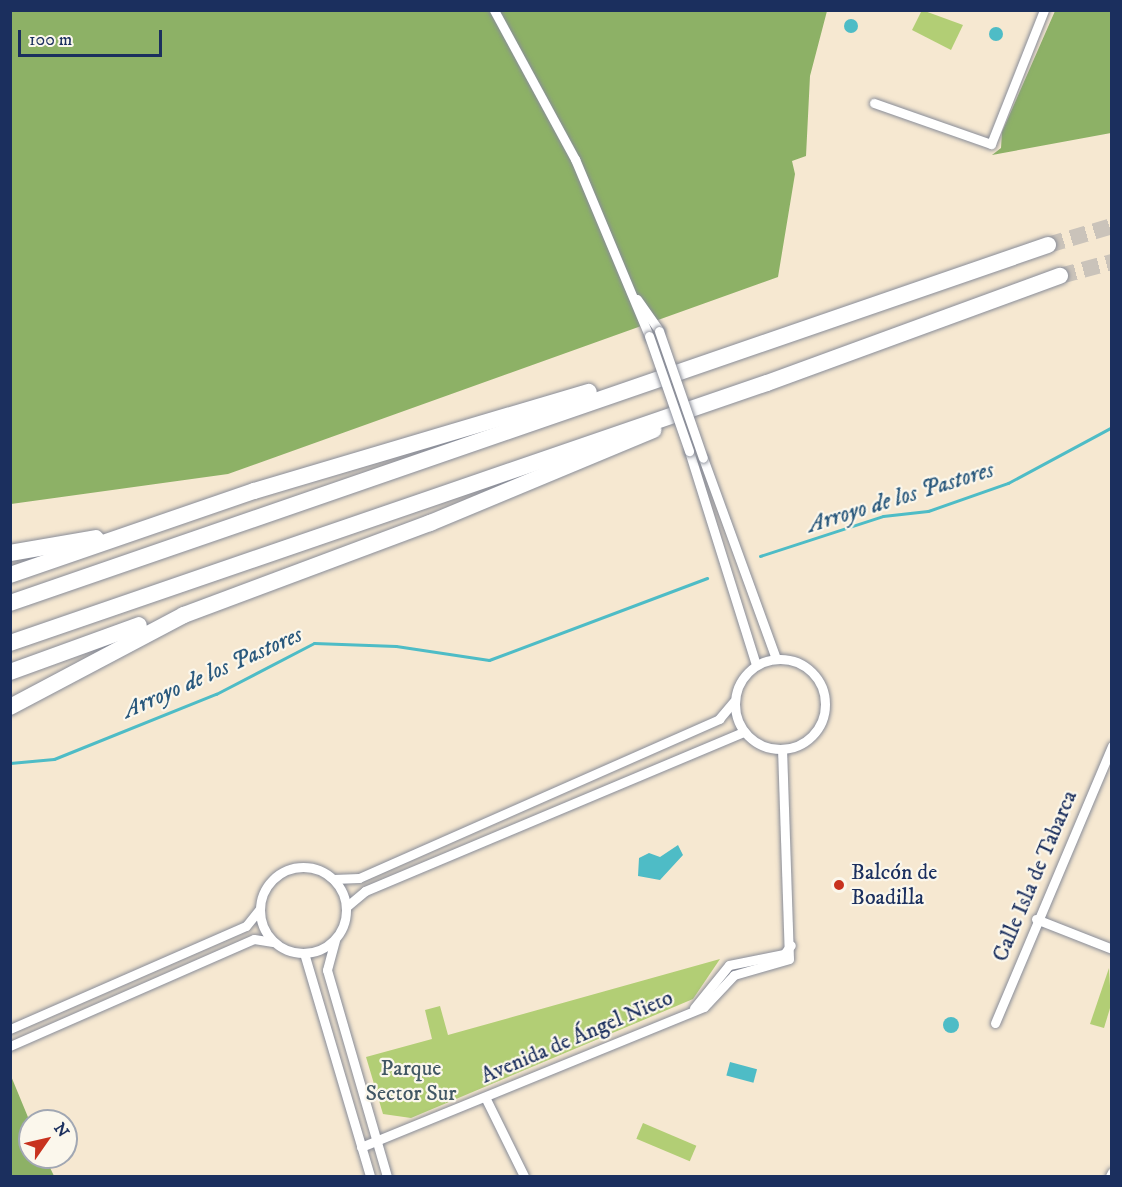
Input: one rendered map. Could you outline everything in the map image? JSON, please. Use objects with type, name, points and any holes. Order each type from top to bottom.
[{"type":"highway","points":[[10,553],[121,532],[209,506],[873,302],[1048,245]]},
{"type":"highway","points":[[10,643],[767,383],[1060,276]]},
{"type":"highway","points":[[10,603],[873,302]]},
{"type":"highway","points":[[10,672],[251,589],[430,523],[767,383]]},
{"type":"highway","points":[[10,575],[209,506]]},
{"type":"highway","points":[[10,707],[135,636],[251,589]]},
{"type":"street","points":[[494,10],[557,121],[635,298],[688,451],[756,665]]},
{"type":"street","points":[[874,103],[991,144],[1044,10]]},
{"type":"street","points":[[635,298],[659,331],[776,659]]},
{"type":"street","points":[[10,1029],[246,926],[259,910],[272,879],[285,870],[303,866],[333,879],[359,878],[719,719],[734,701],[741,681],[756,665],[776,659],[803,666],[821,687],[825,701],[818,729],[808,739],[782,749],[755,742],[744,732],[734,701]]},
{"type":"street","points":[[387,1176],[327,970],[346,907],[365,891],[744,732]]},
{"type":"street","name":"Calle Isla de Tabarca","points":[[995,1023],[1036,919],[1112,746]]},
{"type":"street","name":"Avenida de Ángel Nieto","points":[[361,1147],[708,1004],[734,975],[782,964],[793,952],[793,942],[782,749]]},
{"type":"street","points":[[333,879],[346,907]]},
{"type":"street","points":[[259,910],[273,942]]},
{"type":"street","points":[[1036,919],[1112,949]]},
{"type":"street","points":[[10,1046],[254,939],[273,942],[304,953],[335,940]]},
{"type":"street","points":[[304,953],[370,1176]]},
{"type":"street","points":[[485,1097],[524,1176]]},
{"type":"street","points":[[1110,1176],[1112,1172]]},
{"type":"green space","points":[[922,10],[963,25],[951,50],[912,30]]},
{"type":"green space","points":[[10,11],[827,11],[810,76],[806,156],[792,161],[795,174],[778,277],[228,474],[11,504]]},
{"type":"green space","points":[[1055,11],[1111,11],[1111,133],[992,155],[1001,148],[1002,132]]},
{"type":"green space","name":"Parque Sector Sur","points":[[720,959],[693,999],[411,1118],[383,1114],[366,1057],[432,1039],[425,1010],[440,1006],[448,1035]]},
{"type":"green space","points":[[1109,968],[1111,1005],[1104,1028],[1090,1024]]},
{"type":"green space","points":[[11,1076],[25,1109],[18,1109],[18,1169],[51,1169],[54,1176],[11,1176]]},
{"type":"green space","points":[[643,1123],[696,1146],[690,1161],[636,1139]]},
{"type":"water","points":[[851,19],[856,21],[858,26],[856,31],[851,33],[846,31],[844,26],[846,21]]},
{"type":"water","points":[[996,27],[1001,29],[1003,34],[1001,39],[996,41],[991,39],[989,34],[991,29]]},
{"type":"water","points":[[678,845],[683,855],[660,880],[638,876],[639,858],[649,853],[660,857]]},
{"type":"water","points":[[948,1017],[954,1017],[959,1025],[957,1031],[948,1033],[943,1028],[943,1022]]},
{"type":"water","points":[[730,1062],[757,1069],[753,1083],[726,1076]]},
{"type":"waterway","name":"Arroyo de los Pastores","points":[[760,556],[883,516],[928,511],[1008,483],[1112,427]]},
{"type":"waterway","name":"Arroyo de los Pastores","points":[[10,763],[54,759],[216,694],[314,643],[396,646],[489,660],[707,578]]},
{"type":"tunnel","points":[[1048,245],[1112,226]]},
{"type":"tunnel","points":[[1060,276],[1112,262]]},
{"type":"place","name":"Balcón de Boadilla","points":[[839,885]]}]
